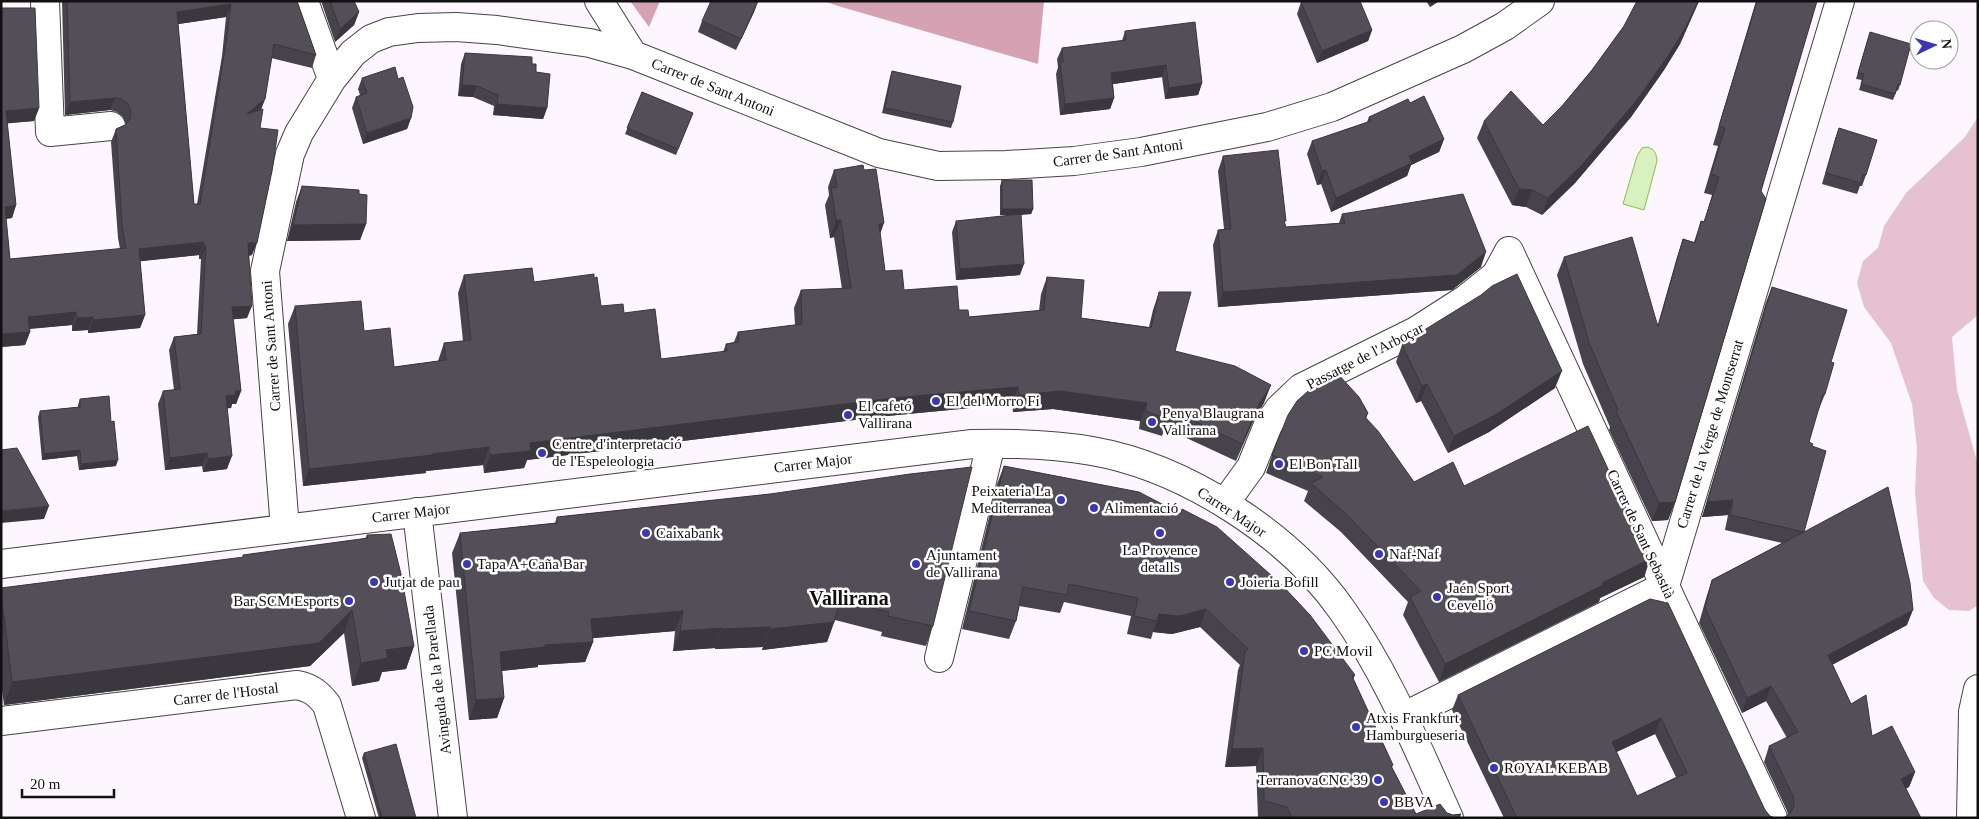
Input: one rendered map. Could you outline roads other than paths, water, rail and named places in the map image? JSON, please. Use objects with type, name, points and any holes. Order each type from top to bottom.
[{"type":"street","points":[[45,1],[50,132],[111,126]]},
{"type":"street","points":[[304,1],[332,79]]},
{"type":"street","points":[[599,1],[633,55]]},
{"type":"street","name":"Carrer de Sant Antoni","points":[[285,529],[265,271],[290,154],[299,133],[332,79],[353,53],[371,39],[389,32],[418,28],[456,28],[497,30],[590,43],[633,55],[879,153],[938,166],[1006,166],[1074,162],[1141,152],[1267,127],[1332,107],[1463,49],[1506,26],[1540,1]]},
{"type":"street","name":"Carrer de la Verge de Montserrat","points":[[1665,586],[1840,1]]},
{"type":"street","name":"Carrer de Sant Sebastià","points":[[1509,251],[1773,818]]},
{"type":"street","name":"Passatge de l'Arboçar","points":[[1225,503],[1251,467],[1268,425],[1279,408],[1301,388],[1416,331],[1466,299],[1496,275],[1509,251]]},
{"type":"street","points":[[939,658],[991,444]]},
{"type":"street","name":"Carrer Major","points":[[1,564],[943,447],[1038,444],[1093,451],[1135,462],[1183,481],[1225,503],[1276,540],[1311,573],[1342,609],[1371,655],[1403,717],[1450,818]]},
{"type":"street","name":"Avinguda de la Parellada","points":[[417,512],[453,818]]},
{"type":"street","points":[[1403,717],[1665,586]]},
{"type":"street","name":"Carrer de l'Hostal","points":[[1,721],[296,685],[310,688],[327,705],[361,818]]},
{"type":"street","points":[[1971,818],[1973,712],[1978,689]]},
{"type":"place","name":"El del Morro Fi","points":[[936,401]]},
{"type":"place","name":"El cafetó Vallirana","points":[[848,415]]},
{"type":"place","name":"Penya Blaugrana Vallirana","points":[[1152,422]]},
{"type":"place","name":"Centre d'interpretació de l'Espeleologia","points":[[542,453]]},
{"type":"place","name":"El Bon Tall","points":[[1279,464]]},
{"type":"place","name":"Peixateria La Mediterranea","points":[[1061,500]]},
{"type":"place","name":"Alimentació","points":[[1094,508]]},
{"type":"place","name":"Caixabank","points":[[646,533]]},
{"type":"place","name":"La Provence detalls","points":[[1160,533]]},
{"type":"place","name":"Naf-Naf","points":[[1379,554]]},
{"type":"place","name":"Tapa A+Caña Bar","points":[[467,564]]},
{"type":"place","name":"Ajuntament de Vallirana","points":[[916,564]]},
{"type":"place","name":"Jutjat de pau","points":[[374,582]]},
{"type":"place","name":"Joieria Bofill","points":[[1230,582]]},
{"type":"place","name":"Jaén Sport Cevelló","points":[[1437,597]]},
{"type":"place","name":"Bar SCM Esports","points":[[349,601]]},
{"type":"place","name":"PC Movil","points":[[1304,651]]},
{"type":"place","name":"Atxis Frankfurt Hamburgueseria","points":[[1356,727]]},
{"type":"place","name":"ROYAL KEBAB","points":[[1494,768]]},
{"type":"place","name":"TerranovaCNC 39","points":[[1378,780]]},
{"type":"place","name":"BBVA","points":[[1384,802]]},
{"type":"district","name":"Vallirana","points":[[849,598]]}]
